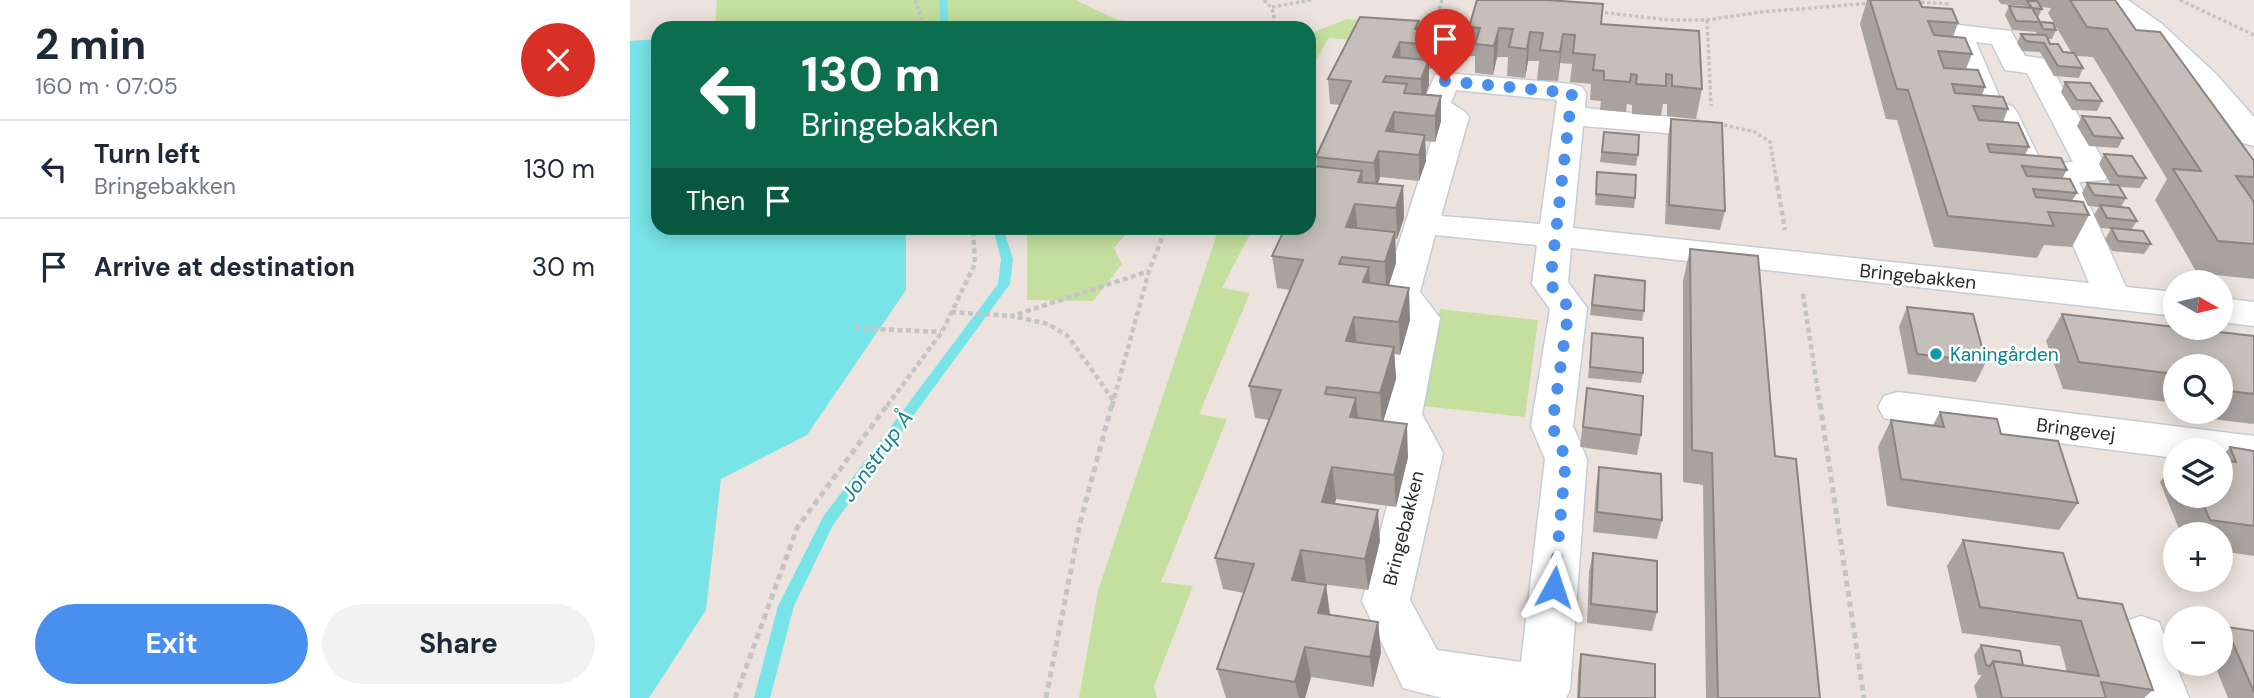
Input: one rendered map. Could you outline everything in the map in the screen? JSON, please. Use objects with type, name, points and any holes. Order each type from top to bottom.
[{"type":"street","points":[[2112,0],[2164,37],[2224,97],[2254,137]]},
{"type":"street","points":[[1959,33],[2002,37],[2015,64],[2037,65],[2094,173],[2058,170],[2026,168],[2002,112],[1991,111],[1959,33]]},
{"type":"street","name":"Bringebakken","points":[[1445,81],[1454,82],[1572,93],[1550,284],[1569,308],[1552,426],[1566,459],[1544,690],[1421,671],[1386,601],[1422,453],[1401,414],[1421,318],[1401,293],[1454,117],[1436,106],[1445,81]]},
{"type":"street","points":[[1570,116],[1703,125]]},
{"type":"street","points":[[2058,170],[2113,297]]},
{"type":"street","name":"Bringebakken","points":[[1421,224],[1555,236],[2163,303]]},
{"type":"street","points":[[2233,311],[2254,314]]},
{"type":"street","name":"Bringevej","points":[[1898,407],[2254,452]]},
{"type":"street","points":[[2141,638],[2162,698]]},
{"type":"path","points":[[915,0],[922,21]]},
{"type":"path","points":[[1264,0],[1272,7],[1274,21]]},
{"type":"path","points":[[1272,7],[1311,0]]},
{"type":"path","points":[[1443,0],[1437,18],[1454,82]]},
{"type":"path","points":[[2180,0],[2254,35]]},
{"type":"path","points":[[1904,1],[1959,5]]},
{"type":"path","points":[[1595,11],[1669,20],[1707,19],[1878,3]]},
{"type":"path","points":[[1707,19],[1711,108],[1703,125],[1755,132],[1770,142],[1788,249],[1799,264],[1864,698]]},
{"type":"path","points":[[734,698],[797,528],[942,332],[975,264],[973,235]]},
{"type":"path","points":[[1046,698],[1080,523],[1149,271],[1163,235]]},
{"type":"path","points":[[1012,316],[1149,271]]},
{"type":"path","points":[[951,312],[1012,316],[1048,324],[1068,335],[1113,401]]},
{"type":"path","points":[[855,328],[942,332]]},
{"type":"green space","points":[[717,0],[1075,0],[1125,21],[716,21]]},
{"type":"green space","points":[[1347,19],[1422,25],[1441,47],[1329,38],[1316,60],[1316,31]]},
{"type":"green space","points":[[1027,235],[1125,235],[1114,248],[1122,264],[1093,301],[1027,300]]},
{"type":"green space","points":[[1217,235],[1249,235],[1222,288],[1250,293],[1199,414],[1227,419],[1161,582],[1193,586],[1154,686],[1157,698],[1079,698],[1098,591]]},
{"type":"green space","points":[[1440,309],[1538,320],[1525,417],[1414,405]]},
{"type":"water","points":[[651,40],[651,235],[906,235],[906,290],[807,435],[721,479],[706,610],[649,698],[630,698],[630,41]]},
{"type":"building","points":[[1477,0],[1547,0],[1603,4],[1601,24],[1699,31],[1702,89],[1672,86],[1672,75],[1666,74],[1666,86],[1636,84],[1637,75],[1631,74],[1630,82],[1604,80],[1604,71],[1593,70],[1595,55],[1573,53],[1575,35],[1563,34],[1560,52],[1540,50],[1543,33],[1530,32],[1527,49],[1509,47],[1513,29],[1499,28],[1494,46],[1475,44],[1480,28],[1469,27]]},
{"type":"building","points":[[1870,0],[1919,0],[1922,7],[1952,9],[1958,23],[1928,21],[1934,35],[1965,38],[1972,54],[1938,51],[1944,68],[1978,70],[1985,87],[1952,84],[1955,93],[2003,97],[2008,109],[1973,106],[1979,120],[2018,123],[2029,147],[1987,144],[1990,152],[2061,158],[2067,170],[2022,166],[2027,176],[2070,179],[2077,193],[2033,189],[2036,197],[2083,202],[2089,215],[2048,212],[2054,226],[1948,216],[1908,90],[1897,89]]},
{"type":"building","points":[[2070,0],[2115,0],[2136,30],[2160,32],[2254,161],[2254,177],[2236,176],[2254,202],[2254,244],[2218,241],[2173,169],[2201,171],[2107,29],[2087,27]]},
{"type":"building","points":[[2027,1],[2037,1],[2042,9],[2032,8]]},
{"type":"building","points":[[2009,6],[2032,8],[2040,22],[2016,21]]},
{"type":"building","points":[[1360,17],[1419,21],[1415,29],[1436,31],[1431,45],[1400,42],[1393,57],[1429,60],[1421,79],[1386,76],[1383,82],[1407,84],[1404,93],[1441,96],[1435,116],[1394,112],[1386,131],[1425,135],[1419,155],[1379,151],[1374,163],[1316,157],[1351,81],[1328,79]]},
{"type":"building","points":[[2040,22],[2053,23],[2056,30],[2043,29]]},
{"type":"building","points":[[2021,34],[2046,35],[2050,44],[2058,44],[2063,52],[2074,53],[2083,68],[2058,66],[2044,43],[2026,41]]},
{"type":"building","points":[[2065,82],[2090,83],[2102,101],[2077,100]]},
{"type":"building","points":[[2082,116],[2110,118],[2123,138],[2094,136]]},
{"type":"building","points":[[1671,119],[1722,123],[1725,211],[1669,205]]},
{"type":"building","points":[[1604,132],[1639,135],[1638,155],[1602,152]]},
{"type":"building","points":[[2104,154],[2132,156],[2146,178],[2118,176]]},
{"type":"building","points":[[1316,166],[1362,171],[1358,182],[1403,186],[1396,208],[1355,204],[1346,227],[1395,232],[1385,262],[1342,257],[1339,264],[1369,267],[1363,282],[1409,288],[1399,322],[1354,317],[1346,341],[1394,347],[1380,393],[1327,387],[1325,394],[1356,398],[1350,417],[1407,424],[1394,475],[1332,467],[1322,502],[1378,510],[1365,559],[1301,550],[1292,580],[1326,585],[1318,613],[1378,622],[1370,657],[1305,647],[1295,682],[1217,669],[1254,564],[1215,558],[1281,390],[1249,386],[1303,260],[1272,256],[1282,235],[1316,235]]},
{"type":"building","points":[[1597,172],[1636,175],[1635,198],[1596,194]]},
{"type":"building","points":[[2087,183],[2118,185],[2126,198],[2094,195]]},
{"type":"building","points":[[2100,205],[2129,208],[2137,221],[2107,218]]},
{"type":"building","points":[[2111,228],[2143,231],[2151,244],[2118,241]]},
{"type":"building","points":[[1690,249],[1758,256],[1775,456],[1796,459],[1820,698],[1718,698],[1712,453],[1692,450]]},
{"type":"building","points":[[1595,275],[1645,281],[1644,311],[1592,305]]},
{"type":"building","points":[[1907,307],[1973,314],[1986,362],[1917,354]]},
{"type":"building","points":[[2062,314],[2163,326],[2163,340],[2233,340],[2233,334],[2254,336],[2254,394],[2233,391],[2233,354],[2163,354],[2163,372],[2079,362]]},
{"type":"building","points":[[1592,333],[1643,338],[1643,373],[1590,367]]},
{"type":"building","points":[[1587,388],[1643,396],[1641,435],[1583,427]]},
{"type":"building","points":[[1940,412],[1997,419],[2001,434],[2058,441],[2078,503],[1901,479],[1891,420],[1944,427]]},
{"type":"building","points":[[2233,448],[2254,451],[2254,526],[2210,520],[2205,508],[2233,508],[2233,462],[2236,462]]},
{"type":"building","points":[[1599,467],[1661,474],[1662,520],[1597,512]]},
{"type":"building","points":[[1963,540],[2063,553],[2078,598],[2122,604],[2153,690],[2101,682],[2106,698],[2002,698],[1993,661],[2099,676],[2081,621],[1980,607]]},
{"type":"building","points":[[1593,553],[1657,561],[1657,612],[1591,604]]},
{"type":"building","points":[[2233,628],[2254,631],[2254,692],[2233,643]]},
{"type":"building","points":[[1981,645],[2020,651],[2023,665],[1993,661],[1990,666],[1986,665]]},
{"type":"building","points":[[1581,654],[1655,664],[1655,698],[1579,698]]},
{"type":"waterway","name":"Jonstrup Å","points":[[943,0],[944,21]]},
{"type":"waterway","name":"Jonstrup Å","points":[[762,698],[786,606],[828,521],[1004,284],[1007,259],[1000,235]]},
{"type":"place","name":"Kaningården","points":[[1936,354]]},
{"type":"route","points":[[1445,81],[1572,93],[1550,284],[1569,308],[1552,426],[1566,459],[1554,587]]}]
